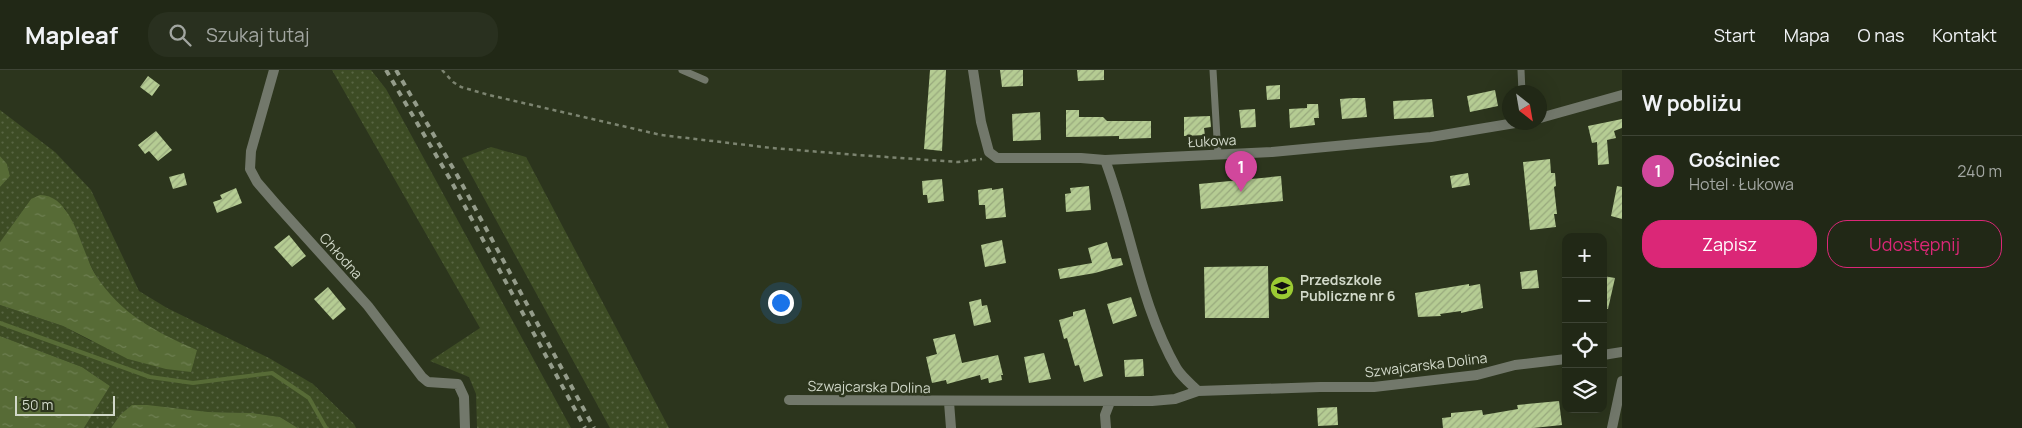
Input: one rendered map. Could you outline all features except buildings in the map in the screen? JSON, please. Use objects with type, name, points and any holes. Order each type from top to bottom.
[{"type":"street","name":"Chłodna","points":[[274,70],[252,151],[250,169],[257,182],[368,306],[422,377],[428,382],[458,384],[464,397],[465,428]]},
{"type":"street","points":[[974,70],[981,122],[989,152],[997,158]]},
{"type":"street","points":[[1547,116],[1622,95]]},
{"type":"street","name":"Łukowa","points":[[997,158],[1081,158],[1105,160],[1272,152],[1431,137],[1502,125]]},
{"type":"street","points":[[1105,160],[1146,294],[1162,337],[1178,370],[1198,391]]},
{"type":"street","points":[[1607,354],[1622,352]]},
{"type":"street","name":"Szwajcarska Dolina","points":[[788,400],[949,402],[1152,401],[1175,399],[1198,391],[1320,387],[1374,388],[1477,375],[1515,365],[1562,359]]},
{"type":"street","points":[[1612,428],[1622,381]]},
{"type":"street","name":"Szwajcarska Dolina","points":[[949,402],[950,428]]},
{"type":"street","points":[[1106,428],[1106,415],[1110,402]]},
{"type":"lane","points":[[682,70],[705,80]]},
{"type":"lane","points":[[1213,70],[1218,154]]},
{"type":"lane","points":[[1520,70],[1521,85]]},
{"type":"path","points":[[442,70],[453,82],[461,87],[489,96],[661,135],[772,148],[958,162],[997,158]]},
{"type":"shaded area","points":[[332,70],[371,70],[386,89],[571,428],[477,428],[476,394],[469,377],[430,361],[480,328]]},
{"type":"shaded area","points":[[0,110],[55,152],[91,190],[139,291],[167,308],[269,358],[313,384],[356,428],[298,428],[280,417],[253,413],[208,412],[120,415],[111,428],[84,428],[110,386],[82,367],[0,336],[0,305],[63,326],[91,341],[197,350],[143,324],[115,302],[99,281],[65,208],[31,199],[0,242],[0,187],[10,176],[7,164],[0,156]]},
{"type":"shaded area","points":[[491,147],[526,157],[669,428],[610,428],[462,158]]},
{"type":"water","points":[[0,156],[7,164],[10,176],[0,187]]},
{"type":"water","points":[[40,195],[51,197],[61,204],[75,226],[95,274],[105,288],[127,311],[153,329],[197,350],[191,372],[166,369],[128,359],[63,326],[0,305],[0,242],[31,199]]},
{"type":"water","points":[[0,336],[82,367],[110,386],[84,428],[0,428]]},
{"type":"water","points":[[132,405],[208,412],[253,413],[280,417],[298,428],[111,428],[120,415]]},
{"type":"waterway","points":[[0,323],[150,377],[193,383],[272,373],[309,398],[326,428]]},
{"type":"railway","points":[[386,70],[450,179],[585,428]]},
{"type":"railway","points":[[396,70],[457,175],[594,428]]},
{"type":"place","name":"Gościniec","points":[[1241,192]]},
{"type":"place","name":"Przedszkole Publiczne nr 6","points":[[1282,288]]}]
